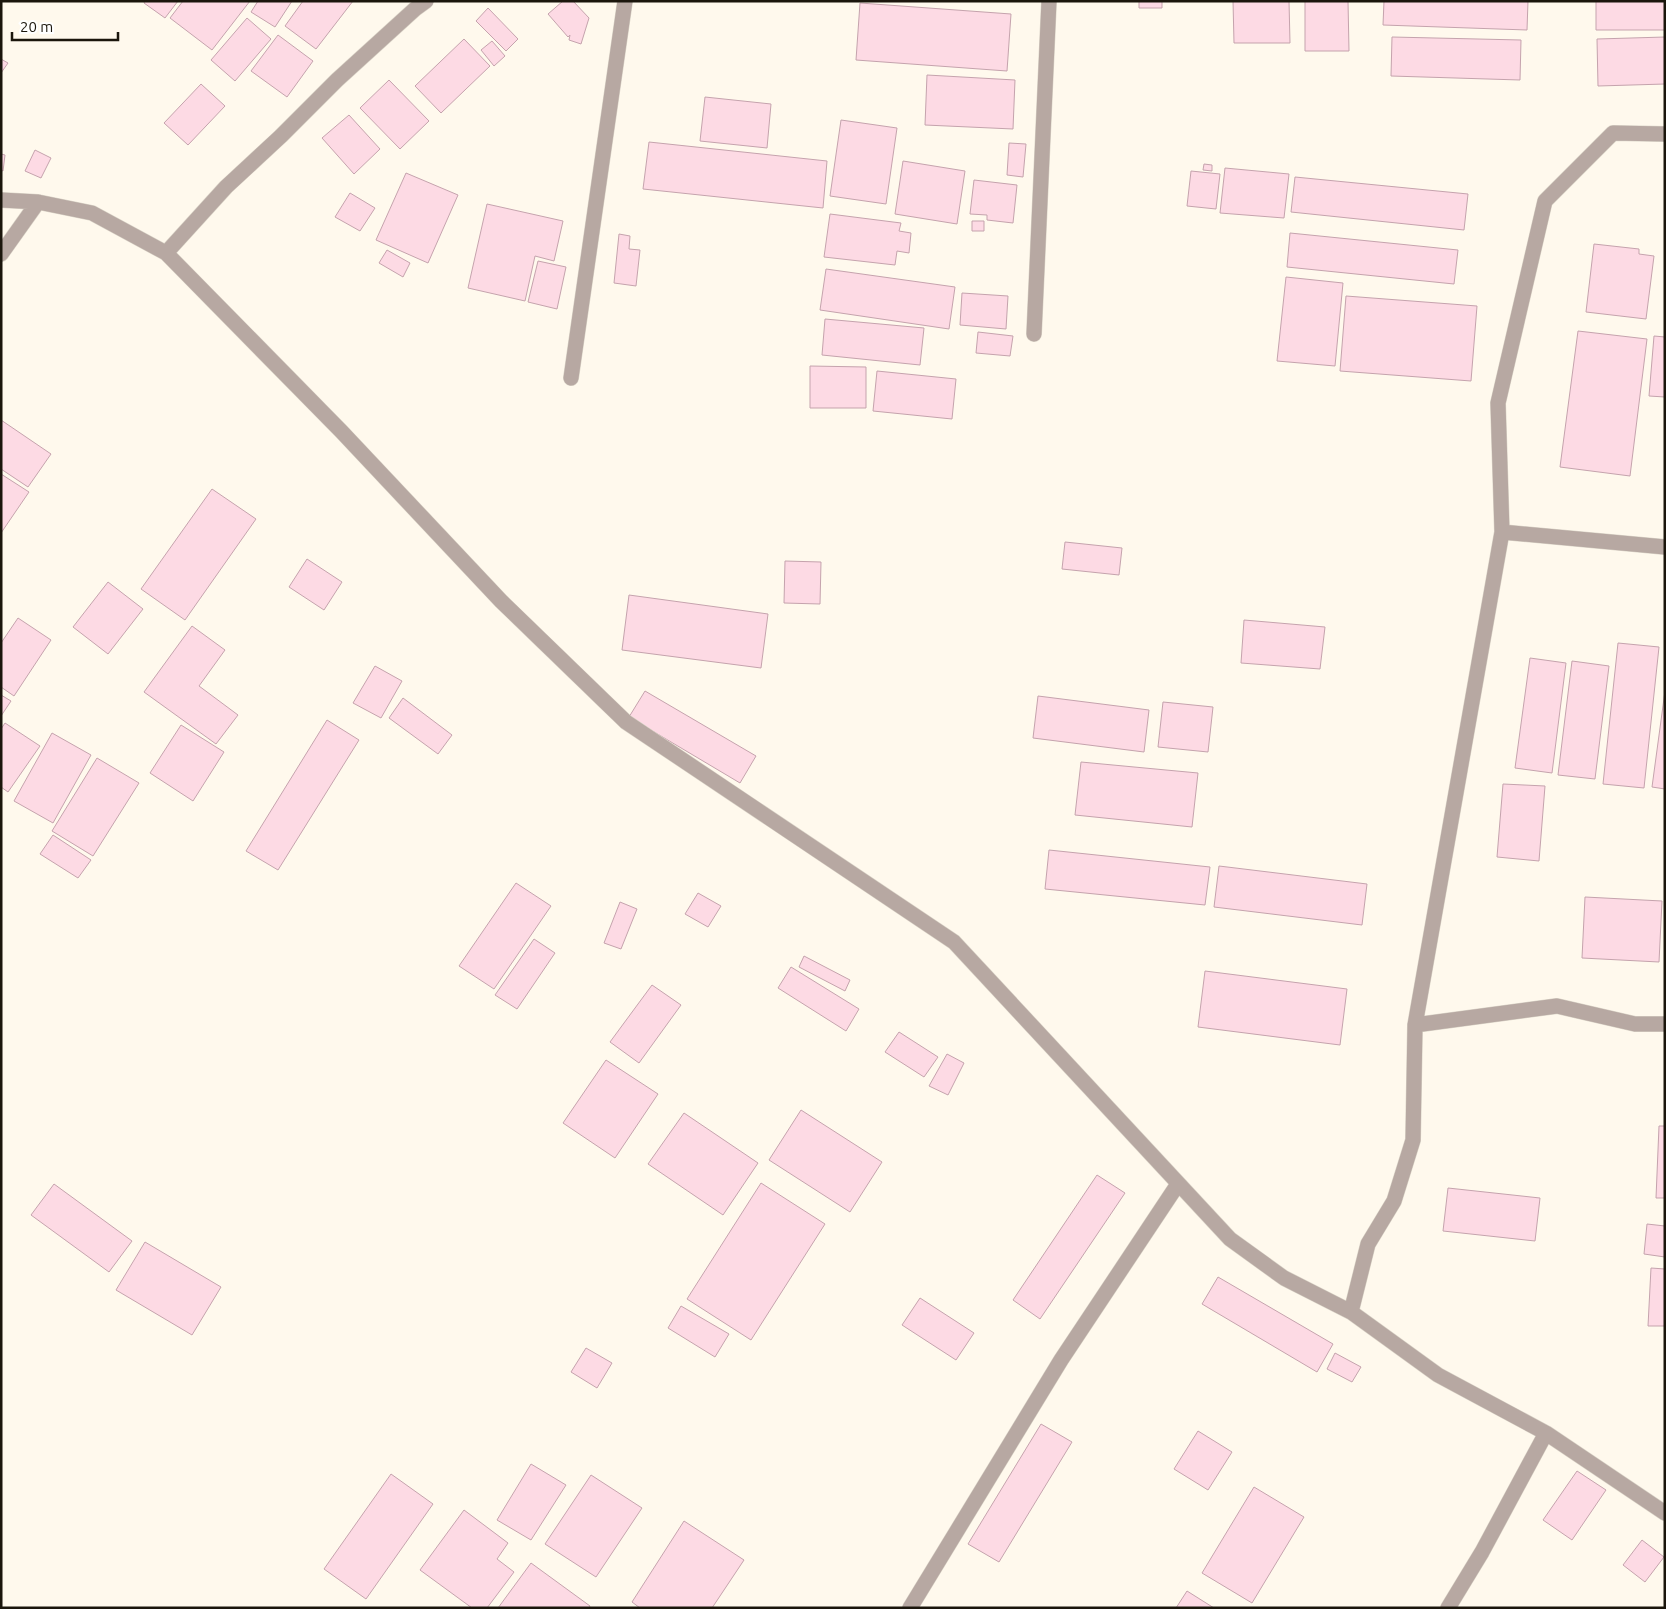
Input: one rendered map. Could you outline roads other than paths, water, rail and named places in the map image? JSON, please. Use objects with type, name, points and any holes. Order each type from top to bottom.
[{"type":"street","points":[[166,253],[226,187],[337,80],[426,1]]},
{"type":"street","points":[[571,378],[625,1]]},
{"type":"street","points":[[1034,334],[1049,1]]},
{"type":"street","points":[[1351,1312],[1368,1244],[1394,1200],[1413,1140],[1415,1025],[1502,532],[1498,403],[1545,201],[1614,133],[1665,134]]},
{"type":"street","points":[[1,200],[38,202],[92,213],[166,253],[342,431],[501,601],[626,722],[954,942],[1230,1239],[1284,1278],[1351,1312],[1438,1374],[1546,1433],[1665,1513]]},
{"type":"street","points":[[1,254],[38,202]]},
{"type":"street","points":[[1502,532],[1665,547]]},
{"type":"street","points":[[1415,1025],[1557,1006],[1635,1024],[1665,1024]]},
{"type":"street","points":[[910,1608],[1061,1360],[1178,1184]]},
{"type":"street","points":[[1448,1608],[1482,1552],[1546,1433]]}]
